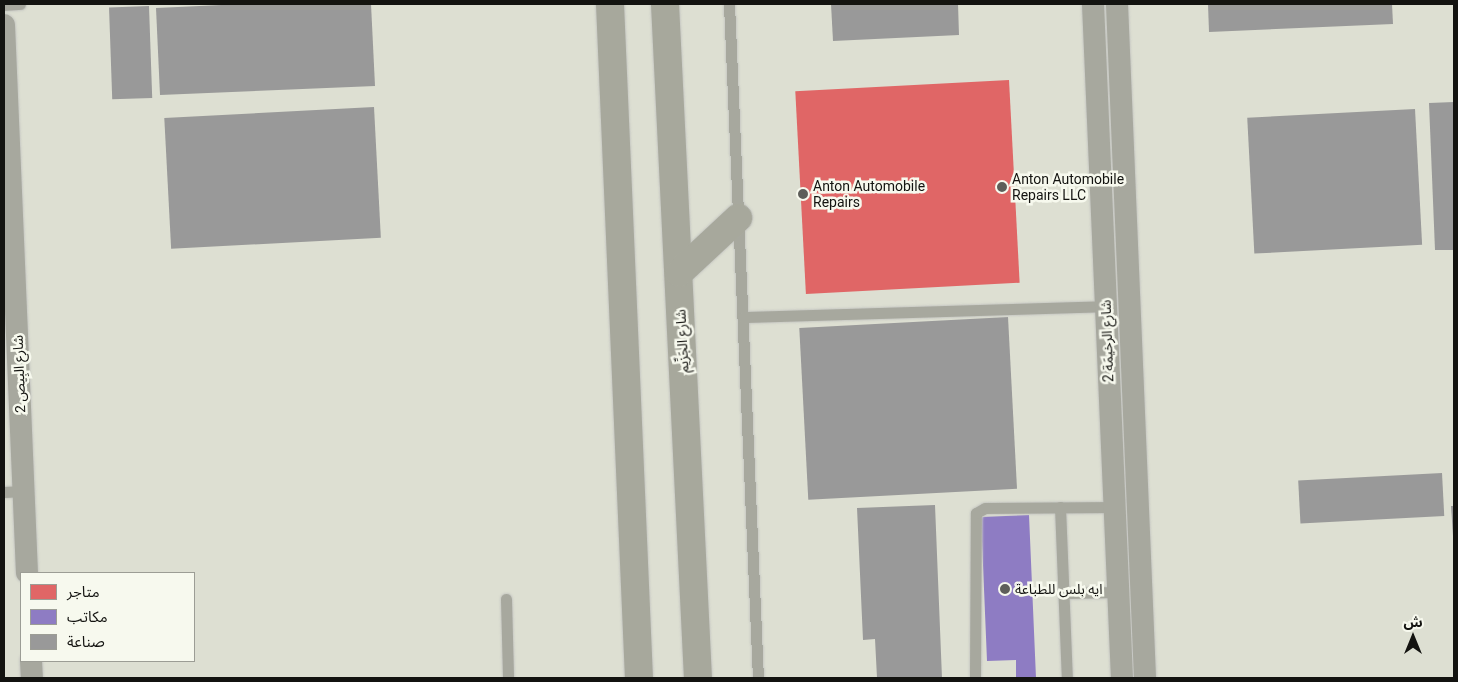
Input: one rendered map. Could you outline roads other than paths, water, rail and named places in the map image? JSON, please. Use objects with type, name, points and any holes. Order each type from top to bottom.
[{"type":"street","points":[[610,4],[639,678]]},
{"type":"street","name":"شارع الجَزِّيم","points":[[665,4],[698,678]]},
{"type":"street","name":"شارع الرخيمَة 2","points":[[1093,4],[1122,678]]},
{"type":"street","name":"شارع الرخيمَة 2","points":[[1117,4],[1128,225],[1145,678]]},
{"type":"street","name":"شارع البِيص 2","points":[[4,25],[14,491],[28,572]]},
{"type":"street","points":[[679,272],[738,218]]},
{"type":"street","points":[[1103,227],[1128,225]]},
{"type":"street","points":[[31,662],[32,678]]},
{"type":"lane","points":[[4,4],[20,4]]},
{"type":"lane","points":[[729,4],[758,678]]},
{"type":"lane","points":[[743,317],[1106,306]]},
{"type":"lane","points":[[1060,507],[1067,678]]},
{"type":"lane","points":[[975,678],[974,518],[985,508],[1114,507]]},
{"type":"lane","points":[[1064,593],[1118,592]]},
{"type":"lane","points":[[506,599],[508,678]]},
{"type":"place","name":"Anton Automobile Repairs LLC","points":[[1002,187]]},
{"type":"place","name":"Anton Automobile Repairs","points":[[803,194]]},
{"type":"place","name":"ايه بلس للطباعة","points":[[1005,589]]}]
